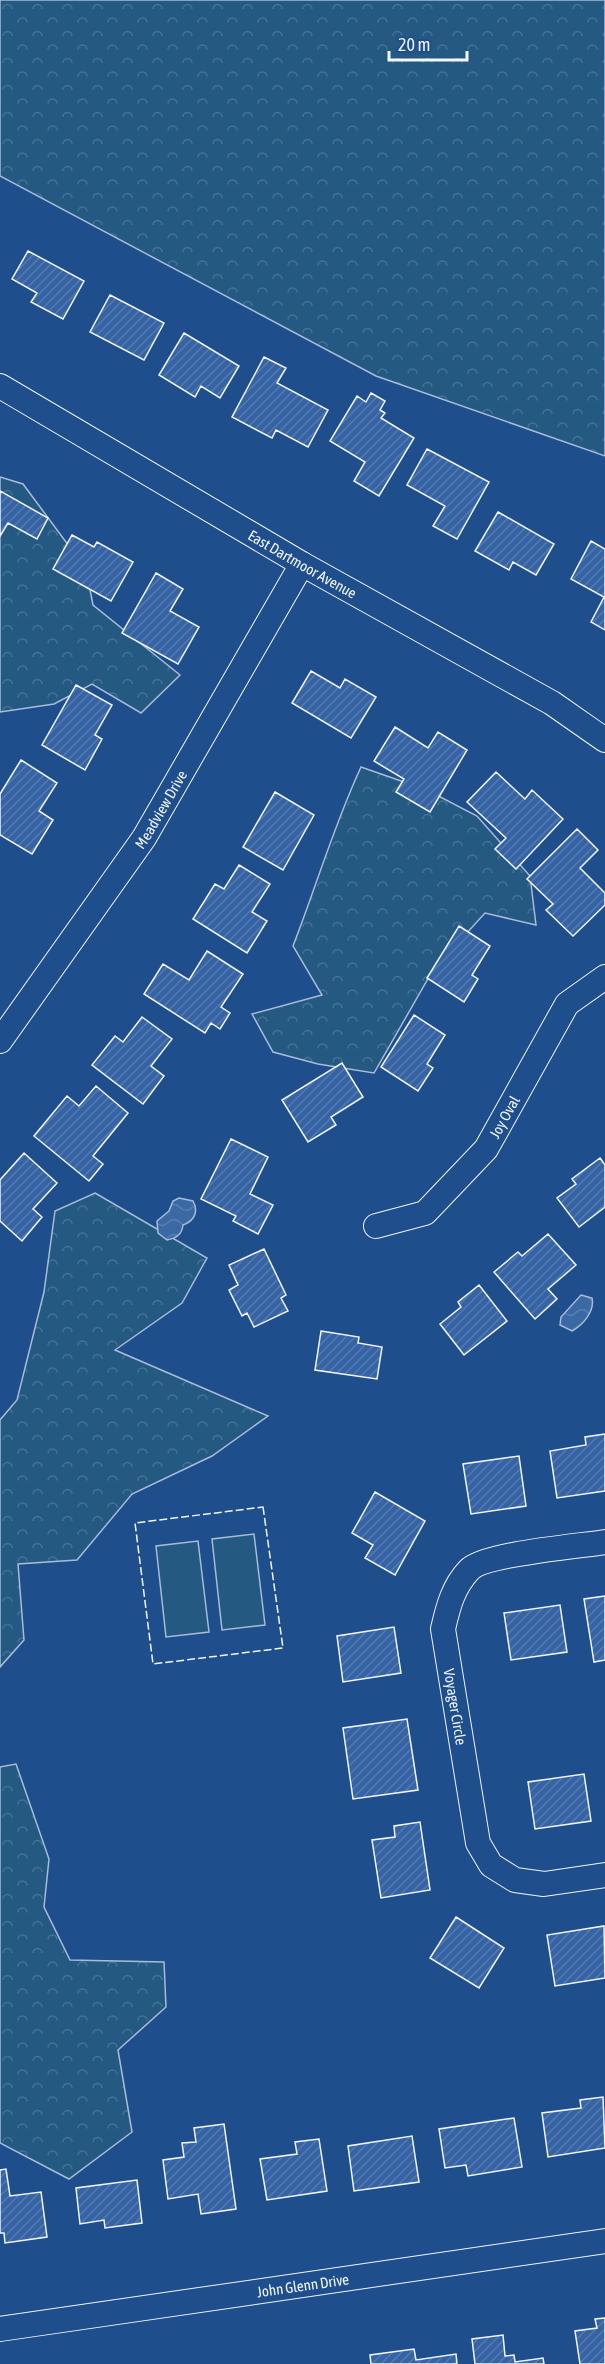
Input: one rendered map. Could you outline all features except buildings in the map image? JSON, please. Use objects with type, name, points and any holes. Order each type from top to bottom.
[{"type":"street","name":"East Dartmoor Avenue","points":[[0,386],[302,564],[552,703],[605,740]]},
{"type":"street","name":"Meadview Drive","points":[[0,1041],[144,838],[302,564]]},
{"type":"street","name":"Joy Oval","points":[[376,1226],[425,1213],[486,1149],[567,1004],[605,977]]},
{"type":"street","name":"Voyager Circle","points":[[605,1542],[496,1558],[470,1568],[451,1595],[443,1629],[478,1843],[491,1865],[515,1880],[544,1884],[605,1875]]},
{"type":"street","name":"John Glenn Drive","points":[[0,2329],[605,2241]]},
{"type":"green space","points":[[0,0],[605,0],[605,456],[376,376],[0,176]]},
{"type":"green space","points":[[0,477],[23,484],[86,569],[93,605],[180,675],[141,713],[92,684],[54,704],[0,712]]},
{"type":"green space","points":[[361,767],[427,790],[477,816],[530,876],[536,925],[485,913],[433,970],[374,1073],[318,1064],[273,1052],[252,1014],[322,995],[293,946]]},
{"type":"green space","points":[[95,1193],[207,1258],[182,1303],[115,1350],[268,1416],[212,1456],[132,1494],[77,1560],[18,1564],[24,1640],[0,1667],[0,1420],[17,1400],[44,1292],[55,1211]]},
{"type":"green space","points":[[254,1534],[265,1625],[222,1630],[212,1539]]},
{"type":"green space","points":[[198,1541],[209,1632],[166,1637],[156,1546]]},
{"type":"green space","points":[[16,1764],[49,1859],[44,1907],[70,1960],[164,1962],[166,2007],[118,2050],[132,2132],[69,2179],[0,2143],[0,1767]]},
{"type":"water","points":[[179,1198],[193,1201],[195,1212],[193,1219],[183,1225],[178,1236],[167,1240],[158,1233],[157,1221],[169,1211],[173,1201]]},
{"type":"water","points":[[581,1295],[592,1298],[592,1308],[584,1321],[572,1331],[560,1325],[561,1317]]},
{"type":"fence","points":[[263,1507],[283,1648],[153,1664],[135,1523],[263,1507]]}]
